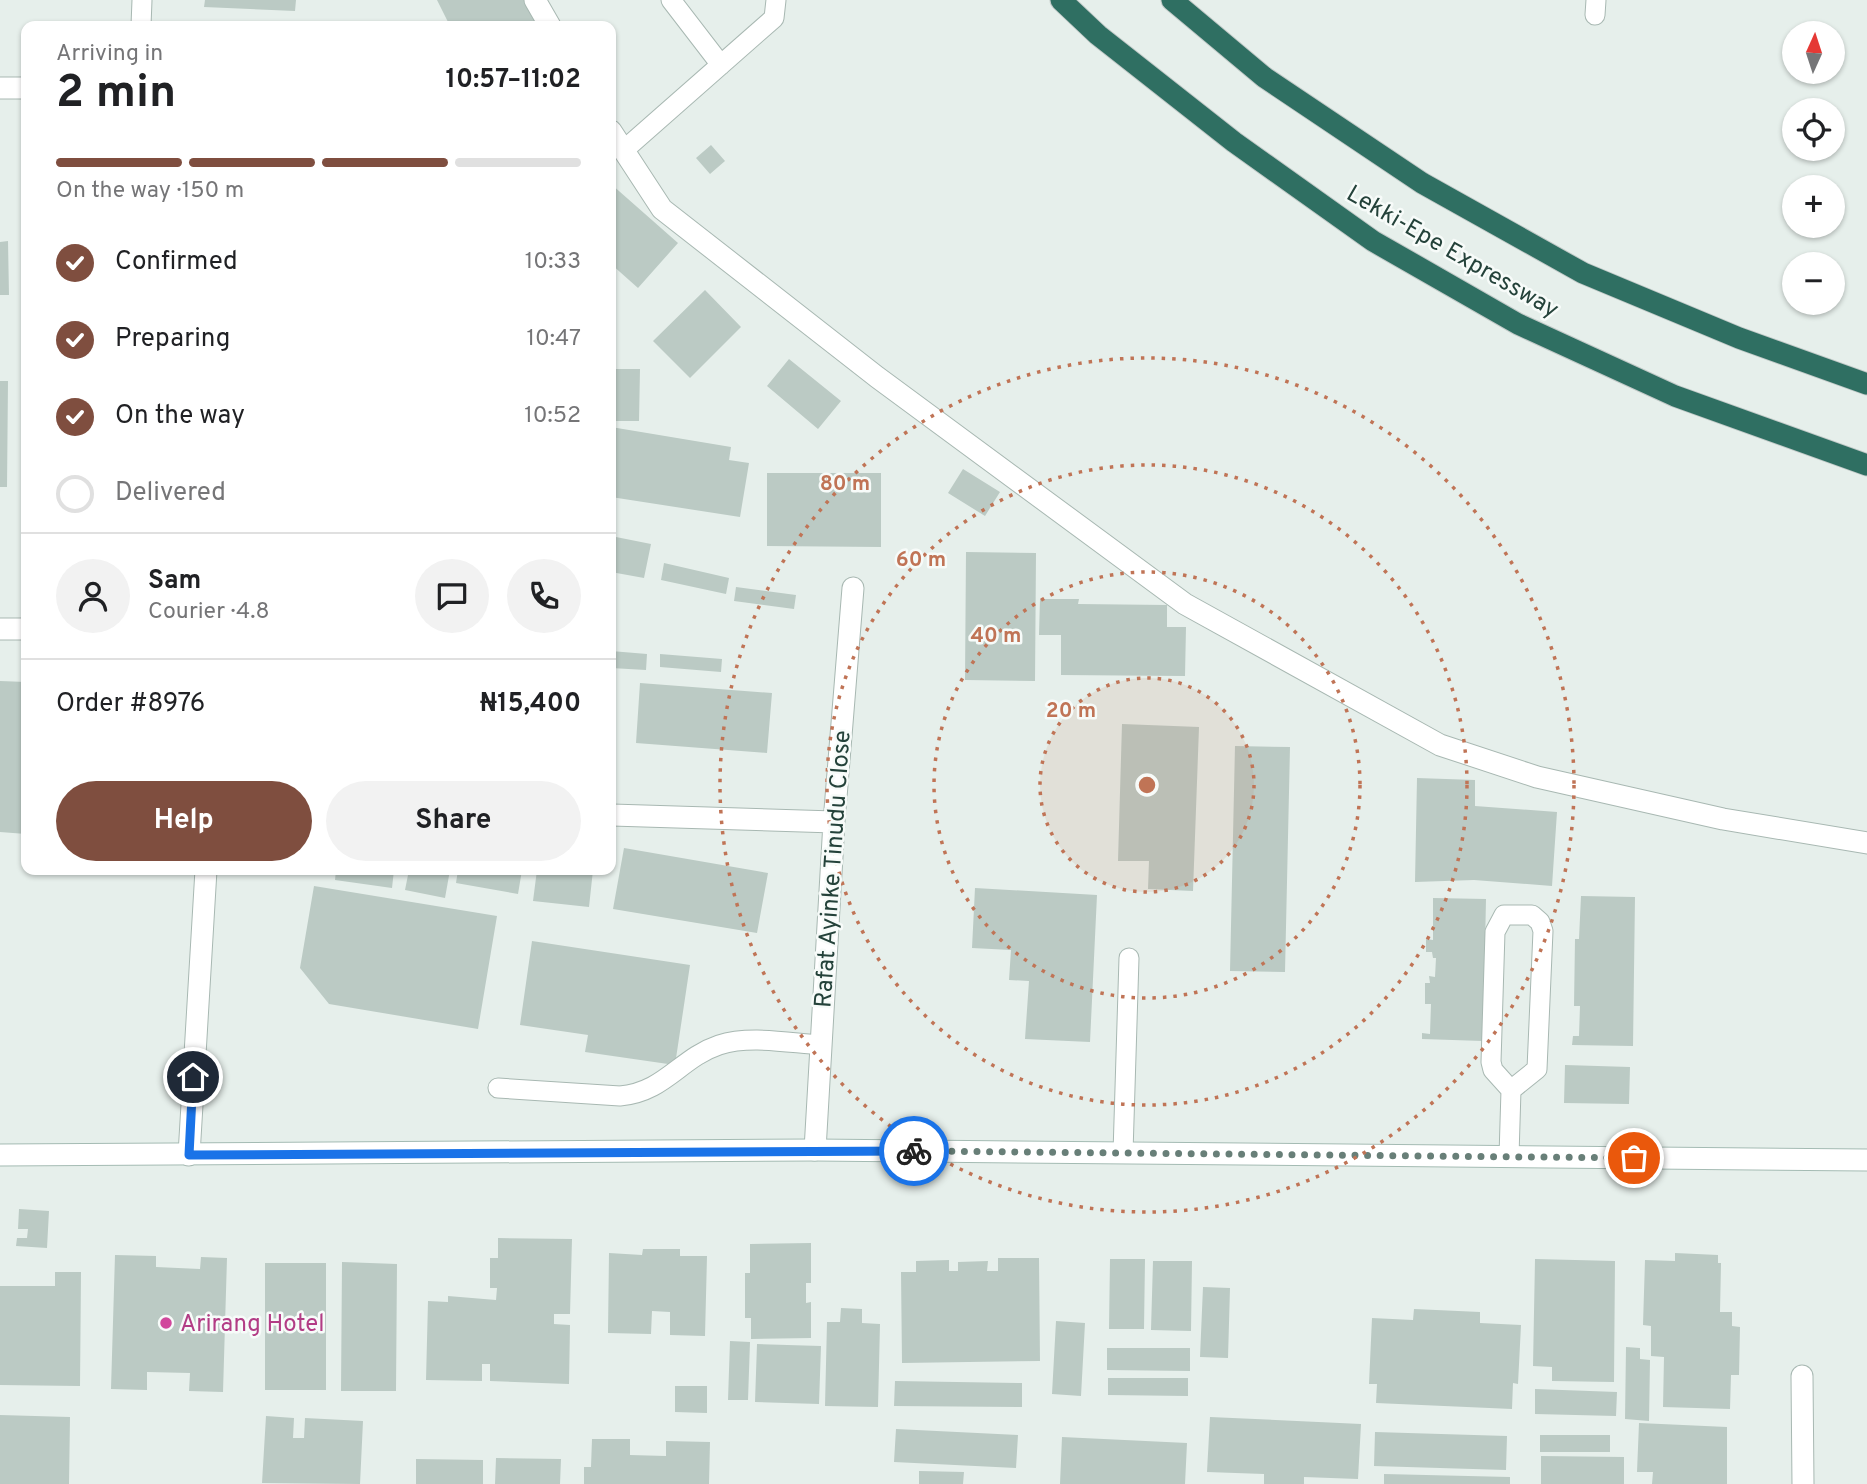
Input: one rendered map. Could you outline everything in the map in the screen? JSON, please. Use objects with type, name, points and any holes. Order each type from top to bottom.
[{"type":"highway","name":"Lekki-Epe Expressway","points":[[1061,0],[1098,34],[1234,142],[1373,241],[1518,324],[1651,385],[1867,465]]},
{"type":"highway","name":"Lekki-Epe Expressway","points":[[1172,0],[1264,77],[1411,175],[1583,273],[1739,338],[1867,384]]},
{"type":"street","points":[[534,0],[547,21]]},
{"type":"street","points":[[0,88],[21,88]]},
{"type":"street","points":[[616,138],[662,209],[877,377],[1197,611],[1440,745],[1537,777],[1723,819],[1867,843]]},
{"type":"street","name":"Rafat Ayinke Tinudu Close","points":[[815,1150],[834,822],[853,588]]},
{"type":"street","points":[[0,629],[21,629]]},
{"type":"street","points":[[616,815],[834,822]]},
{"type":"street","points":[[189,1155],[206,875]]},
{"type":"street","points":[[0,1155],[815,1150],[1867,1160]]},
{"type":"street","points":[[1802,1376],[1803,1484]]},
{"type":"lane","points":[[141,21],[142,0]]},
{"type":"lane","points":[[671,0],[721,65]]},
{"type":"lane","points":[[624,150],[774,18],[776,0]]},
{"type":"lane","points":[[1509,1156],[1511,1090],[1493,1070],[1491,1062],[1495,932],[1504,915],[1532,915],[1543,931],[1537,1069],[1527,1080],[1511,1090]]},
{"type":"lane","points":[[1123,1153],[1129,958]]},
{"type":"lane","points":[[498,1087],[620,1096],[640,1094],[718,1045],[742,1041],[821,1045]]},
{"type":"building","points":[[205,0],[296,0],[295,11],[204,7]]},
{"type":"building","points":[[437,0],[527,0],[540,21],[448,21]]},
{"type":"building","points":[[711,145],[725,161],[710,174],[696,158]]},
{"type":"building","points":[[616,188],[678,243],[638,288],[616,268]]},
{"type":"building","points":[[8,241],[9,295],[0,295],[0,242]]},
{"type":"building","points":[[705,290],[741,327],[690,378],[653,341]]},
{"type":"building","points":[[789,359],[841,401],[818,429],[767,386]]},
{"type":"building","points":[[616,369],[640,369],[639,421],[616,421]]},
{"type":"building","points":[[0,381],[8,381],[7,487],[0,487]]},
{"type":"building","points":[[616,428],[731,447],[729,460],[749,463],[740,517],[616,498]]},
{"type":"building","points":[[963,469],[1000,492],[985,516],[948,493]]},
{"type":"building","points":[[767,473],[881,473],[881,547],[767,546]]},
{"type":"building","points":[[616,537],[651,544],[644,578],[616,573]]},
{"type":"building","points":[[966,552],[1036,553],[1035,681],[965,680]]},
{"type":"building","points":[[664,563],[729,578],[726,594],[661,580]]},
{"type":"building","points":[[736,587],[796,595],[794,609],[734,601]]},
{"type":"building","points":[[1040,599],[1079,599],[1078,604],[1167,605],[1167,627],[1186,627],[1185,676],[1061,675],[1061,635],[1039,635]]},
{"type":"building","points":[[616,651],[647,654],[646,670],[616,668]]},
{"type":"building","points":[[660,654],[722,659],[721,672],[660,667]]},
{"type":"building","points":[[0,681],[21,682],[21,834],[0,832]]},
{"type":"building","points":[[640,683],[772,693],[767,753],[636,743]]},
{"type":"building","points":[[1122,724],[1199,727],[1193,891],[1148,889],[1149,861],[1118,861]]},
{"type":"building","points":[[1235,746],[1290,747],[1285,972],[1230,971]]},
{"type":"building","points":[[1417,778],[1475,780],[1475,806],[1557,812],[1552,886],[1474,880],[1415,882]]},
{"type":"building","points":[[624,848],[768,873],[757,933],[613,909]]},
{"type":"building","points":[[336,875],[393,875],[392,888],[335,880]]},
{"type":"building","points":[[408,875],[449,875],[445,898],[405,890]]},
{"type":"building","points":[[457,875],[521,875],[518,894],[456,883]]},
{"type":"building","points":[[536,875],[592,875],[589,907],[533,901]]},
{"type":"building","points":[[314,886],[497,916],[478,1029],[329,1004],[300,968]]},
{"type":"building","points":[[975,888],[1097,895],[1090,1042],[1025,1039],[1029,981],[1009,980],[1011,950],[972,948]]},
{"type":"building","points":[[1581,896],[1635,897],[1633,1046],[1572,1045],[1573,1036],[1579,1036],[1580,1006],[1574,1006],[1575,939],[1579,939]]},
{"type":"building","points":[[1433,898],[1486,899],[1483,1041],[1422,1039],[1422,1033],[1430,1034],[1431,1004],[1425,1004],[1425,983],[1430,983],[1429,976],[1435,977],[1436,958],[1433,958],[1432,952],[1426,952],[1426,939],[1433,940]]},
{"type":"building","points":[[532,941],[690,965],[675,1065],[585,1052],[588,1035],[520,1025]]},
{"type":"building","points":[[1565,1065],[1630,1067],[1629,1104],[1564,1103]]},
{"type":"building","points":[[19,1209],[49,1211],[47,1248],[16,1246],[17,1238],[27,1238],[28,1229],[18,1229]]},
{"type":"building","points":[[498,1238],[572,1239],[570,1314],[554,1314],[554,1324],[570,1325],[569,1384],[490,1381],[490,1364],[482,1364],[482,1381],[426,1380],[428,1301],[448,1302],[448,1296],[496,1300],[497,1288],[490,1288],[490,1258],[498,1258]]},
{"type":"building","points":[[811,1243],[811,1283],[806,1283],[806,1303],[811,1302],[811,1338],[751,1339],[751,1318],[745,1318],[745,1273],[750,1273],[750,1244]]},
{"type":"building","points":[[643,1249],[680,1249],[680,1256],[707,1256],[705,1336],[670,1335],[670,1312],[652,1311],[651,1334],[608,1333],[609,1253],[642,1255]]},
{"type":"building","points":[[1675,1253],[1718,1255],[1718,1263],[1721,1263],[1720,1312],[1732,1312],[1732,1326],[1740,1327],[1739,1375],[1731,1375],[1730,1409],[1663,1407],[1664,1357],[1651,1356],[1651,1326],[1643,1325],[1645,1260],[1675,1261]]},
{"type":"building","points":[[115,1255],[156,1256],[156,1267],[200,1269],[201,1257],[227,1258],[223,1392],[189,1391],[190,1373],[147,1372],[147,1390],[111,1389]]},
{"type":"building","points":[[998,1258],[1039,1258],[1040,1361],[902,1363],[901,1272],[916,1272],[916,1261],[949,1260],[949,1271],[958,1271],[958,1262],[988,1261],[987,1271],[998,1271]]},
{"type":"building","points":[[1110,1259],[1145,1259],[1144,1329],[1109,1329]]},
{"type":"building","points":[[1535,1259],[1615,1261],[1614,1382],[1552,1381],[1552,1367],[1533,1366]]},
{"type":"building","points":[[1153,1261],[1192,1261],[1191,1331],[1151,1330]]},
{"type":"building","points":[[342,1262],[397,1264],[396,1391],[341,1391]]},
{"type":"building","points":[[265,1263],[326,1263],[326,1390],[265,1390]]},
{"type":"building","points":[[55,1272],[81,1272],[80,1386],[0,1385],[0,1286],[55,1286]]},
{"type":"building","points":[[1203,1287],[1230,1288],[1228,1358],[1200,1357]]},
{"type":"building","points":[[841,1308],[862,1309],[862,1323],[880,1324],[878,1407],[825,1406],[827,1322],[840,1322]]},
{"type":"building","points":[[1414,1309],[1480,1312],[1480,1323],[1521,1325],[1518,1384],[1513,1383],[1512,1409],[1376,1403],[1377,1384],[1369,1384],[1372,1318],[1413,1320]]},
{"type":"building","points":[[1056,1321],[1085,1323],[1081,1396],[1052,1394]]},
{"type":"building","points":[[730,1341],[750,1342],[748,1400],[728,1400]]},
{"type":"building","points":[[757,1344],[821,1346],[819,1404],[755,1402]]},
{"type":"building","points":[[1626,1347],[1640,1348],[1640,1359],[1650,1360],[1649,1421],[1625,1419]]},
{"type":"building","points":[[1107,1348],[1190,1348],[1190,1371],[1107,1370]]},
{"type":"building","points":[[1108,1378],[1188,1378],[1188,1396],[1108,1395]]},
{"type":"building","points":[[895,1381],[1022,1383],[1022,1407],[894,1406]]},
{"type":"building","points":[[675,1386],[707,1386],[707,1413],[675,1412]]},
{"type":"building","points":[[1535,1389],[1617,1392],[1616,1416],[1535,1414]]},
{"type":"building","points":[[0,1415],[70,1417],[69,1484],[0,1484]]},
{"type":"building","points":[[266,1416],[294,1418],[293,1438],[304,1438],[305,1418],[363,1421],[360,1484],[262,1483]]},
{"type":"building","points":[[1210,1417],[1361,1424],[1358,1479],[1304,1477],[1304,1484],[1264,1484],[1264,1474],[1207,1472]]},
{"type":"building","points":[[1639,1423],[1727,1427],[1727,1484],[1652,1484],[1653,1472],[1637,1472]]},
{"type":"building","points":[[896,1429],[1018,1435],[1016,1468],[894,1462]]},
{"type":"building","points":[[1375,1432],[1507,1436],[1506,1470],[1374,1466]]},
{"type":"building","points":[[1540,1435],[1610,1435],[1610,1452],[1540,1452]]},
{"type":"building","points":[[1062,1437],[1187,1443],[1185,1484],[1060,1484]]},
{"type":"building","points":[[592,1439],[630,1439],[630,1455],[666,1456],[666,1441],[710,1442],[709,1484],[584,1484],[584,1467],[591,1467]]},
{"type":"building","points":[[1541,1456],[1624,1457],[1624,1484],[1541,1484]]},
{"type":"building","points":[[496,1458],[561,1459],[560,1484],[495,1484]]},
{"type":"building","points":[[416,1459],[483,1460],[483,1484],[416,1484]]},
{"type":"building","points":[[919,1471],[964,1472],[963,1484],[919,1484]]},
{"type":"building","points":[[1384,1474],[1510,1477],[1510,1484],[1384,1484]]},
{"type":"way so far","points":[[914,1151],[1634,1158]]},
{"type":"place","name":"Arirang Hotel","points":[[166,1323]]},
{"type":"route","points":[[193,1077],[189,1155],[914,1151]]}]
